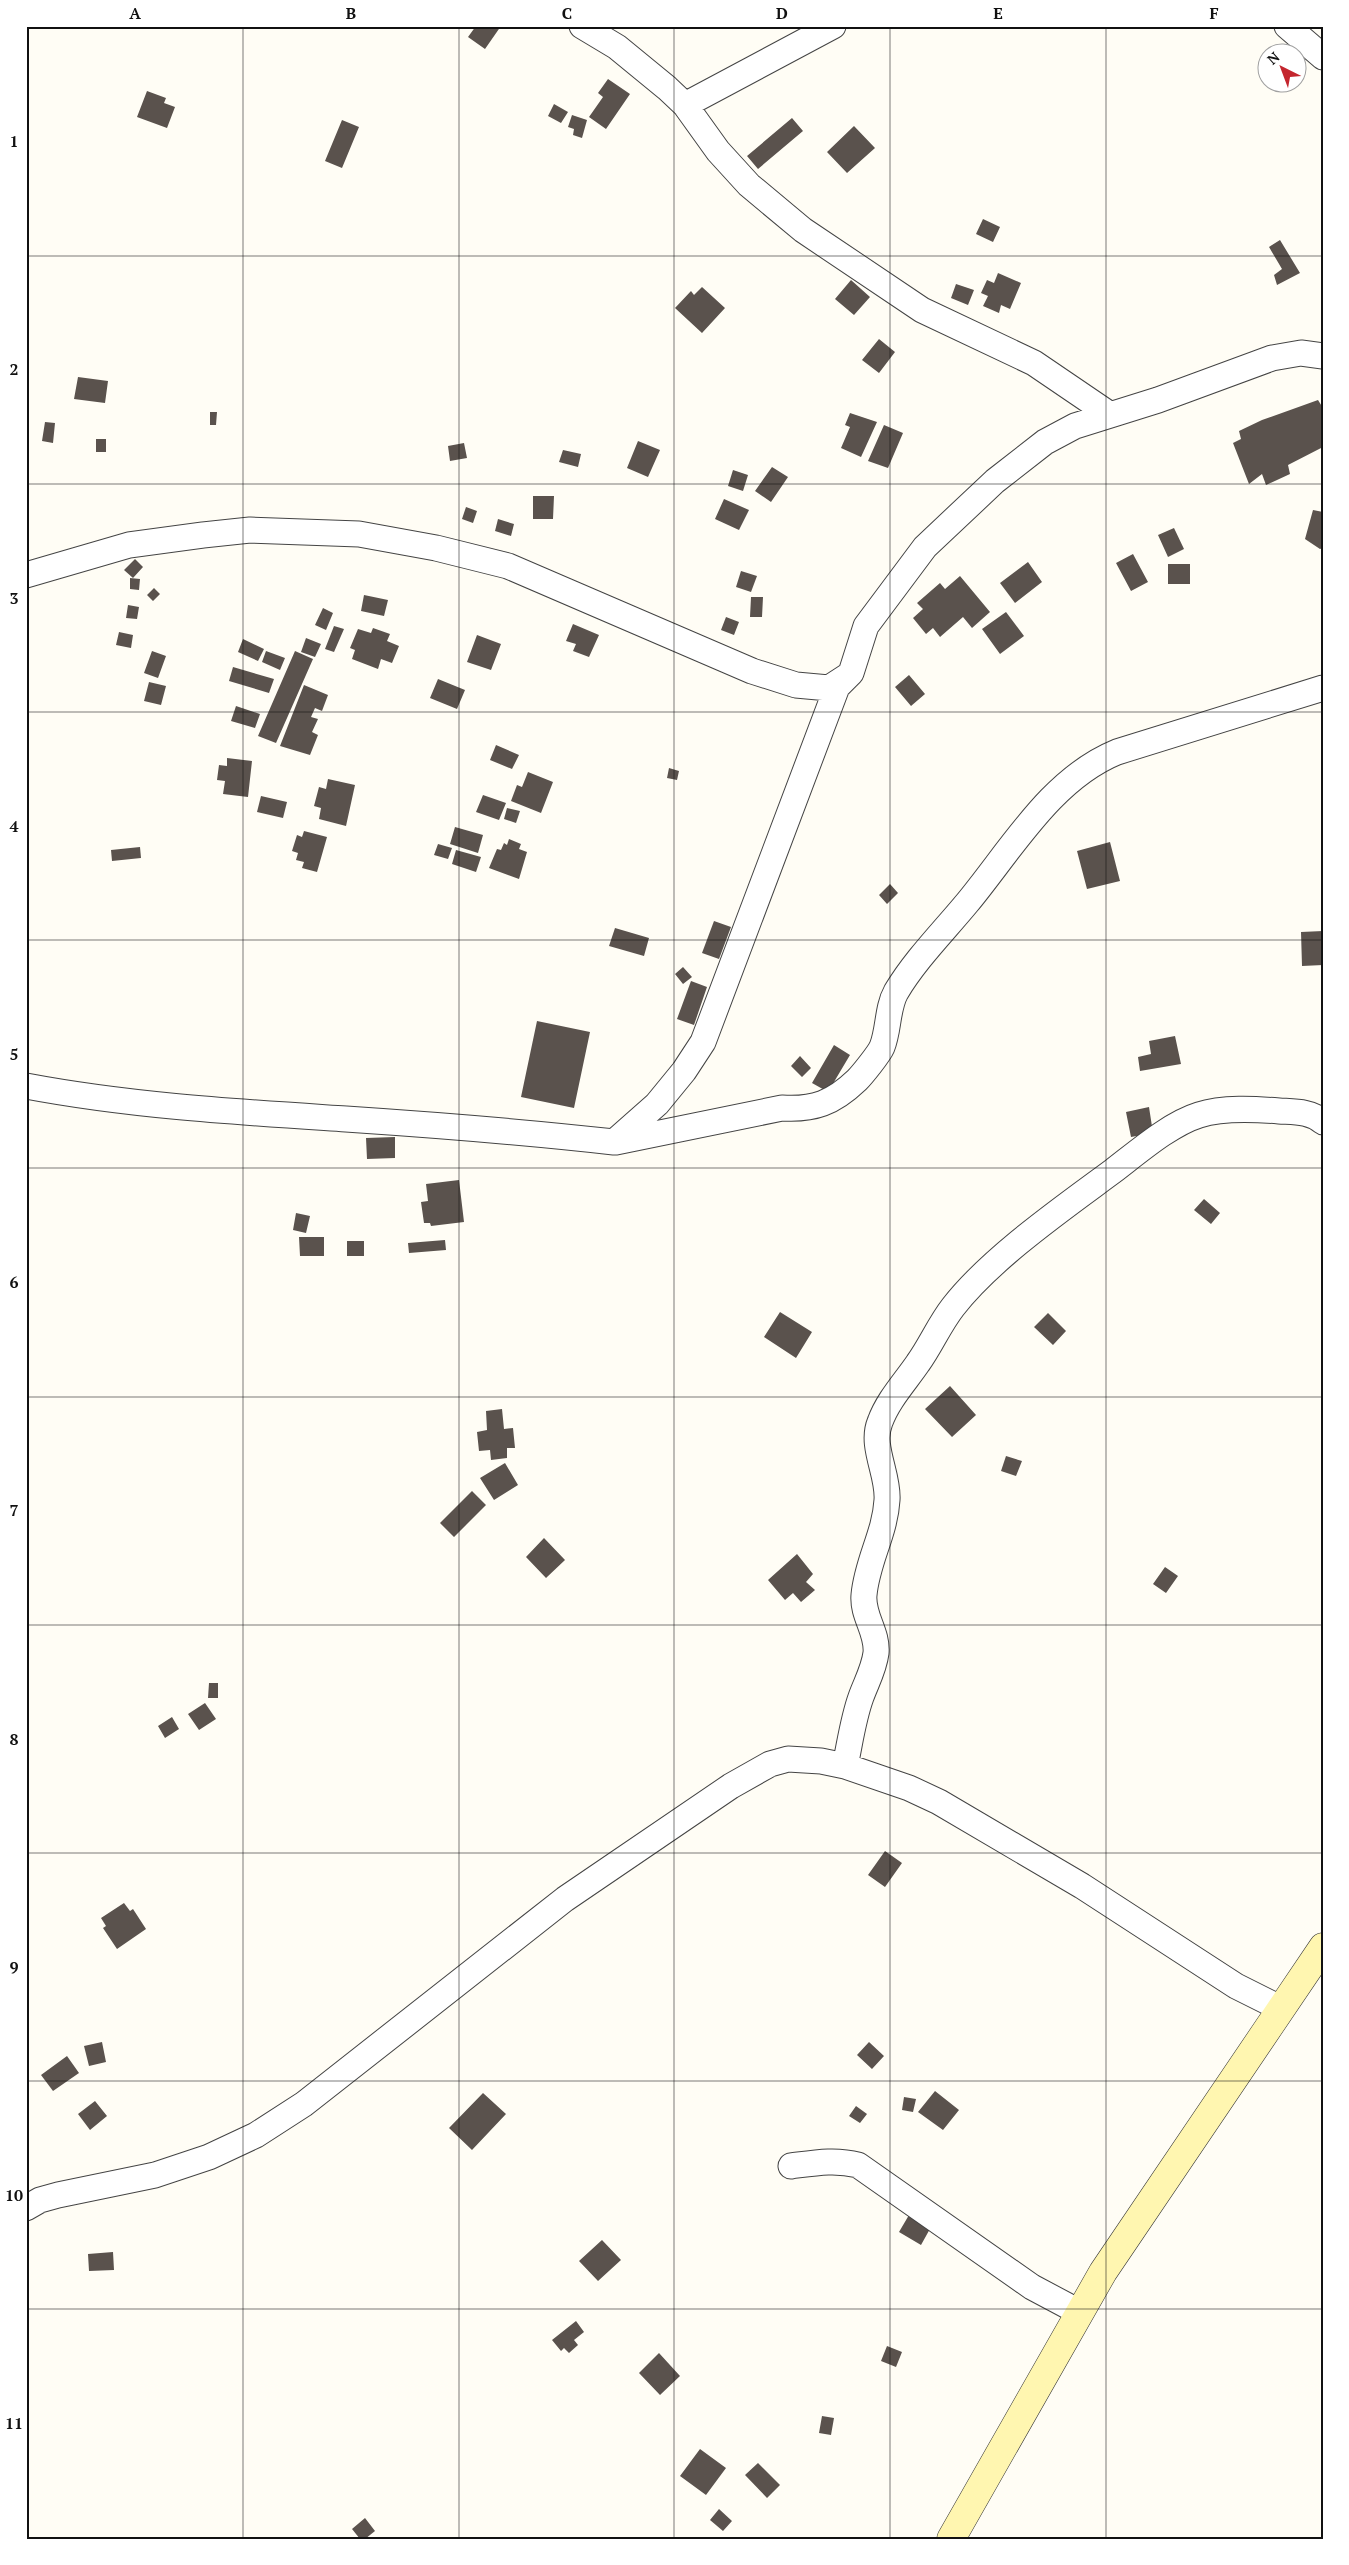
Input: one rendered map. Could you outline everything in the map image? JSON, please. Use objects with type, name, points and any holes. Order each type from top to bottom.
[{"type":"street","points":[[582,26],[640,64],[685,105],[718,151],[749,185],[803,230],[922,310],[1034,363],[1109,414]]},
{"type":"street","points":[[685,105],[833,26]]},
{"type":"street","points":[[1287,26],[1323,57]]},
{"type":"street","points":[[614,1142],[657,1104],[684,1071],[703,1042],[837,687],[852,673],[866,626],[925,547],[962,510],[1019,460],[1045,442],[1075,426],[1194,387],[1272,358],[1301,353],[1323,356]]},
{"type":"street","points":[[26,576],[129,545],[203,535],[260,530],[359,534],[436,548],[508,566],[752,670],[796,685],[830,688],[852,673]]},
{"type":"street","points":[[26,1086],[78,1096],[232,1113],[530,1133],[614,1142],[782,1108],[806,1110],[826,1102],[858,1080],[882,1049],[895,994],[922,955],[1024,832],[1073,778],[1104,757],[1323,688]]},
{"type":"street","points":[[1300,1112],[1323,1096]]},
{"type":"street","points":[[845,1766],[858,1707],[876,1655],[875,1635],[866,1617],[864,1596],[871,1557],[882,1532],[888,1498],[887,1482],[879,1451],[878,1424],[886,1408],[928,1349],[954,1306],[1011,1250],[1060,1211],[1140,1151],[1190,1119],[1216,1112],[1267,1110],[1300,1112],[1315,1116],[1323,1122]]},
{"type":"street","points":[[26,2208],[40,2200],[58,2194],[154,2175],[209,2157],[256,2135],[304,2104],[565,1899],[730,1786],[770,1764],[788,1759],[821,1761],[845,1766],[909,1788],[939,1802],[1082,1886],[1236,1986],[1280,2008]]},
{"type":"street","points":[[951,2539],[1079,2312],[1152,2197],[1323,1947]]},
{"type":"street","points":[[791,2166],[827,2161],[844,2161],[858,2165],[1032,2287],[1079,2312]]},
{"type":"building","points":[[476,26],[501,26],[485,49],[468,37]]},
{"type":"building","points":[[608,79],[630,94],[606,129],[589,117],[603,97],[598,93]]},
{"type":"building","points":[[147,91],[166,98],[164,103],[175,107],[167,128],[137,117]]},
{"type":"building","points":[[554,104],[568,112],[561,123],[548,116]]},
{"type":"building","points":[[572,115],[587,120],[582,138],[573,135],[574,129],[568,127]]},
{"type":"building","points":[[792,118],[803,131],[758,169],[747,156]]},
{"type":"building","points":[[342,120],[359,127],[342,168],[325,161]]},
{"type":"building","points":[[854,126],[875,148],[847,173],[827,152]]},
{"type":"building","points":[[983,219],[1000,227],[993,242],[976,234]]},
{"type":"building","points":[[1280,240],[1300,273],[1277,285],[1274,275],[1282,269],[1269,247]]},
{"type":"building","points":[[998,273],[1021,283],[1010,309],[1001,305],[999,313],[983,306],[988,296],[981,293],[987,280],[994,283]]},
{"type":"building","points":[[851,280],[870,297],[854,315],[835,299]]},
{"type":"building","points":[[956,284],[974,290],[968,305],[951,298]]},
{"type":"building","points":[[702,287],[725,308],[702,333],[675,308],[691,291],[694,295]]},
{"type":"building","points":[[879,339],[895,352],[879,373],[862,360]]},
{"type":"building","points":[[78,377],[108,381],[105,403],[74,399]]},
{"type":"building","points":[[1318,400],[1323,408],[1323,447],[1288,465],[1290,474],[1266,485],[1262,474],[1249,484],[1233,443],[1241,439],[1239,431],[1262,420]]},
{"type":"building","points":[[210,412],[217,412],[216,425],[210,425]]},
{"type":"building","points":[[850,413],[877,422],[861,457],[841,448],[850,427],[845,425]]},
{"type":"building","points":[[45,422],[55,423],[53,443],[42,441]]},
{"type":"building","points":[[884,425],[903,433],[888,468],[868,461]]},
{"type":"building","points":[[96,439],[106,439],[106,452],[96,452]]},
{"type":"building","points":[[638,441],[660,450],[648,477],[627,468]]},
{"type":"building","points":[[464,443],[467,458],[450,461],[448,446]]},
{"type":"building","points":[[563,450],[581,454],[578,467],[559,462]]},
{"type":"building","points":[[772,467],[788,477],[771,502],[755,491]]},
{"type":"building","points":[[733,470],[748,475],[743,491],[728,486]]},
{"type":"building","points":[[533,496],[554,496],[553,519],[533,519]]},
{"type":"building","points":[[724,499],[749,510],[739,530],[715,519]]},
{"type":"building","points":[[466,507],[477,511],[473,523],[462,519]]},
{"type":"building","points":[[1313,510],[1323,512],[1323,548],[1320,549],[1305,539]]},
{"type":"building","points":[[498,519],[514,524],[511,536],[495,531]]},
{"type":"building","points":[[1174,528],[1184,549],[1168,557],[1158,535]]},
{"type":"building","points":[[1133,554],[1148,582],[1131,591],[1116,563]]},
{"type":"building","points":[[135,559],[143,567],[133,578],[124,570]]},
{"type":"building","points":[[1028,562],[1042,582],[1015,603],[1000,583]]},
{"type":"building","points":[[1168,564],[1190,564],[1190,584],[1168,584]]},
{"type":"building","points":[[741,571],[757,576],[751,592],[736,587]]},
{"type":"building","points":[[960,576],[990,612],[972,628],[963,617],[940,637],[933,628],[926,634],[913,618],[923,609],[917,603],[940,583],[945,589]]},
{"type":"building","points":[[130,578],[140,579],[139,590],[130,589]]},
{"type":"building","points":[[154,588],[160,594],[153,601],[147,595]]},
{"type":"building","points":[[364,595],[388,600],[384,616],[361,611]]},
{"type":"building","points":[[751,597],[763,597],[762,617],[750,617]]},
{"type":"building","points":[[128,605],[139,607],[137,619],[126,618]]},
{"type":"building","points":[[323,608],[333,613],[326,630],[315,625]]},
{"type":"building","points":[[1006,612],[1024,636],[1000,654],[982,629]]},
{"type":"building","points":[[726,617],[739,622],[734,635],[721,630]]},
{"type":"building","points":[[573,624],[599,635],[589,657],[573,651],[576,644],[566,641]]},
{"type":"building","points":[[334,626],[344,629],[334,652],[325,649]]},
{"type":"building","points":[[373,628],[390,634],[387,641],[399,646],[392,663],[381,659],[378,669],[352,659],[355,650],[350,648],[358,629],[371,633]]},
{"type":"building","points":[[119,632],[133,635],[131,648],[116,645]]},
{"type":"building","points":[[477,635],[501,644],[491,670],[467,662]]},
{"type":"building","points":[[306,638],[321,644],[315,657],[301,652]]},
{"type":"building","points":[[243,639],[264,649],[258,661],[238,652]]},
{"type":"building","points":[[152,651],[166,656],[158,678],[144,673]]},
{"type":"building","points":[[266,651],[285,658],[280,670],[262,662]]},
{"type":"building","points":[[295,651],[313,659],[276,743],[258,736]]},
{"type":"building","points":[[233,667],[274,679],[269,693],[229,681]]},
{"type":"building","points":[[909,675],[925,694],[911,706],[895,687]]},
{"type":"building","points":[[438,679],[465,690],[457,709],[430,698]]},
{"type":"building","points":[[149,682],[166,686],[161,705],[144,701]]},
{"type":"building","points":[[304,685],[328,695],[322,711],[315,708],[311,717],[318,719],[312,732],[318,735],[310,755],[280,746]]},
{"type":"building","points":[[236,706],[260,714],[255,728],[231,721]]},
{"type":"building","points":[[496,745],[519,755],[512,769],[490,760]]},
{"type":"building","points":[[227,758],[252,761],[248,797],[223,794],[225,781],[217,780],[219,765],[227,766]]},
{"type":"building","points":[[669,768],[679,771],[677,780],[667,778]]},
{"type":"building","points":[[528,772],[553,782],[541,813],[511,801],[517,785],[522,787]]},
{"type":"building","points":[[328,779],[355,785],[346,826],[319,819],[321,808],[314,806],[319,787],[326,789]]},
{"type":"building","points":[[483,795],[506,803],[499,820],[476,812]]},
{"type":"building","points":[[261,796],[287,802],[283,818],[257,812]]},
{"type":"building","points":[[507,808],[520,811],[516,823],[504,819]]},
{"type":"building","points":[[455,827],[483,835],[478,853],[450,844]]},
{"type":"building","points":[[304,831],[327,837],[317,872],[302,868],[304,862],[296,860],[298,853],[292,851],[297,835],[302,837]]},
{"type":"building","points":[[509,839],[521,844],[519,849],[527,852],[519,879],[489,868],[497,849],[501,850],[504,843],[507,845]]},
{"type":"building","points":[[1110,842],[1120,881],[1087,889],[1077,851]]},
{"type":"building","points":[[438,844],[452,848],[448,859],[434,855]]},
{"type":"building","points":[[140,847],[141,858],[112,861],[111,850]]},
{"type":"building","points":[[456,850],[481,857],[476,872],[452,864]]},
{"type":"building","points":[[890,884],[898,893],[887,904],[879,895]]},
{"type":"building","points":[[714,921],[731,927],[719,959],[702,953]]},
{"type":"building","points":[[615,928],[649,938],[644,956],[609,946]]},
{"type":"building","points":[[1323,931],[1323,965],[1302,966],[1301,932]]},
{"type":"building","points":[[683,967],[692,977],[683,984],[675,974]]},
{"type":"building","points":[[691,981],[707,987],[694,1025],[677,1019]]},
{"type":"building","points":[[537,1021],[590,1032],[574,1108],[521,1097]]},
{"type":"building","points":[[1175,1036],[1181,1064],[1140,1071],[1138,1057],[1151,1054],[1149,1041]]},
{"type":"building","points":[[834,1045],[850,1055],[828,1092],[812,1083]]},
{"type":"building","points":[[800,1056],[811,1068],[802,1077],[791,1066]]},
{"type":"building","points":[[1149,1107],[1153,1133],[1131,1137],[1126,1112]]},
{"type":"building","points":[[395,1137],[395,1158],[367,1159],[366,1138]]},
{"type":"building","points":[[459,1180],[464,1222],[431,1226],[430,1223],[424,1223],[421,1202],[428,1201],[426,1184]]},
{"type":"building","points":[[1204,1199],[1220,1213],[1211,1224],[1194,1210]]},
{"type":"building","points":[[296,1213],[310,1216],[306,1233],[293,1230]]},
{"type":"building","points":[[299,1237],[324,1237],[324,1256],[300,1256]]},
{"type":"building","points":[[445,1240],[446,1250],[409,1253],[408,1243]]},
{"type":"building","points":[[347,1241],[364,1241],[364,1256],[347,1256]]},
{"type":"building","points":[[780,1312],[812,1332],[796,1358],[764,1337]]},
{"type":"building","points":[[1048,1313],[1066,1331],[1053,1345],[1034,1327]]},
{"type":"building","points":[[950,1386],[976,1415],[952,1437],[925,1409]]},
{"type":"building","points":[[502,1409],[504,1429],[513,1428],[515,1448],[507,1448],[507,1458],[491,1460],[490,1450],[479,1451],[477,1432],[487,1430],[486,1411]]},
{"type":"building","points":[[1006,1456],[1022,1461],[1016,1476],[1001,1471]]},
{"type":"building","points":[[505,1463],[518,1485],[494,1500],[480,1478]]},
{"type":"building","points":[[472,1491],[486,1505],[454,1537],[440,1523]]},
{"type":"building","points":[[544,1538],[565,1560],[546,1578],[526,1557]]},
{"type":"building","points":[[797,1554],[813,1574],[806,1582],[815,1590],[801,1602],[793,1593],[785,1600],[768,1580]]},
{"type":"building","points":[[1165,1567],[1178,1576],[1166,1593],[1153,1584]]},
{"type":"building","points":[[209,1683],[218,1683],[218,1698],[208,1698]]},
{"type":"building","points":[[205,1703],[216,1719],[199,1730],[188,1714]]},
{"type":"building","points":[[172,1717],[179,1729],[165,1738],[158,1726]]},
{"type":"building","points":[[885,1851],[902,1863],[885,1887],[868,1875]]},
{"type":"building","points":[[124,1903],[130,1911],[133,1909],[146,1929],[117,1949],[103,1928],[106,1926],[101,1918]]},
{"type":"building","points":[[102,2042],[106,2062],[89,2066],[84,2046]]},
{"type":"building","points":[[869,2042],[884,2056],[872,2069],[857,2055]]},
{"type":"building","points":[[67,2056],[79,2073],[53,2091],[41,2075]]},
{"type":"building","points":[[935,2091],[959,2110],[943,2130],[918,2112]]},
{"type":"building","points":[[483,2093],[506,2114],[472,2150],[449,2128]]},
{"type":"building","points":[[904,2097],[916,2099],[913,2112],[902,2110]]},
{"type":"building","points":[[95,2101],[107,2116],[90,2130],[78,2114]]},
{"type":"building","points":[[856,2106],[867,2114],[860,2123],[849,2116]]},
{"type":"building","points":[[909,2215],[931,2227],[921,2245],[899,2232]]},
{"type":"building","points":[[602,2240],[621,2260],[598,2281],[579,2261]]},
{"type":"building","points":[[113,2252],[114,2270],[89,2271],[88,2254]]},
{"type":"building","points":[[576,2321],[584,2332],[574,2340],[578,2345],[569,2353],[564,2348],[561,2351],[552,2340]]},
{"type":"building","points":[[887,2346],[902,2352],[896,2367],[881,2361]]},
{"type":"building","points":[[659,2353],[680,2376],[660,2395],[639,2373]]},
{"type":"building","points":[[822,2416],[834,2418],[831,2435],[819,2433]]},
{"type":"building","points":[[700,2449],[726,2468],[706,2495],[680,2476]]},
{"type":"building","points":[[758,2463],[780,2485],[767,2498],[745,2475]]},
{"type":"building","points":[[719,2509],[732,2521],[723,2531],[710,2520]]},
{"type":"building","points":[[365,2518],[375,2531],[365,2539],[360,2539],[352,2529]]}]
